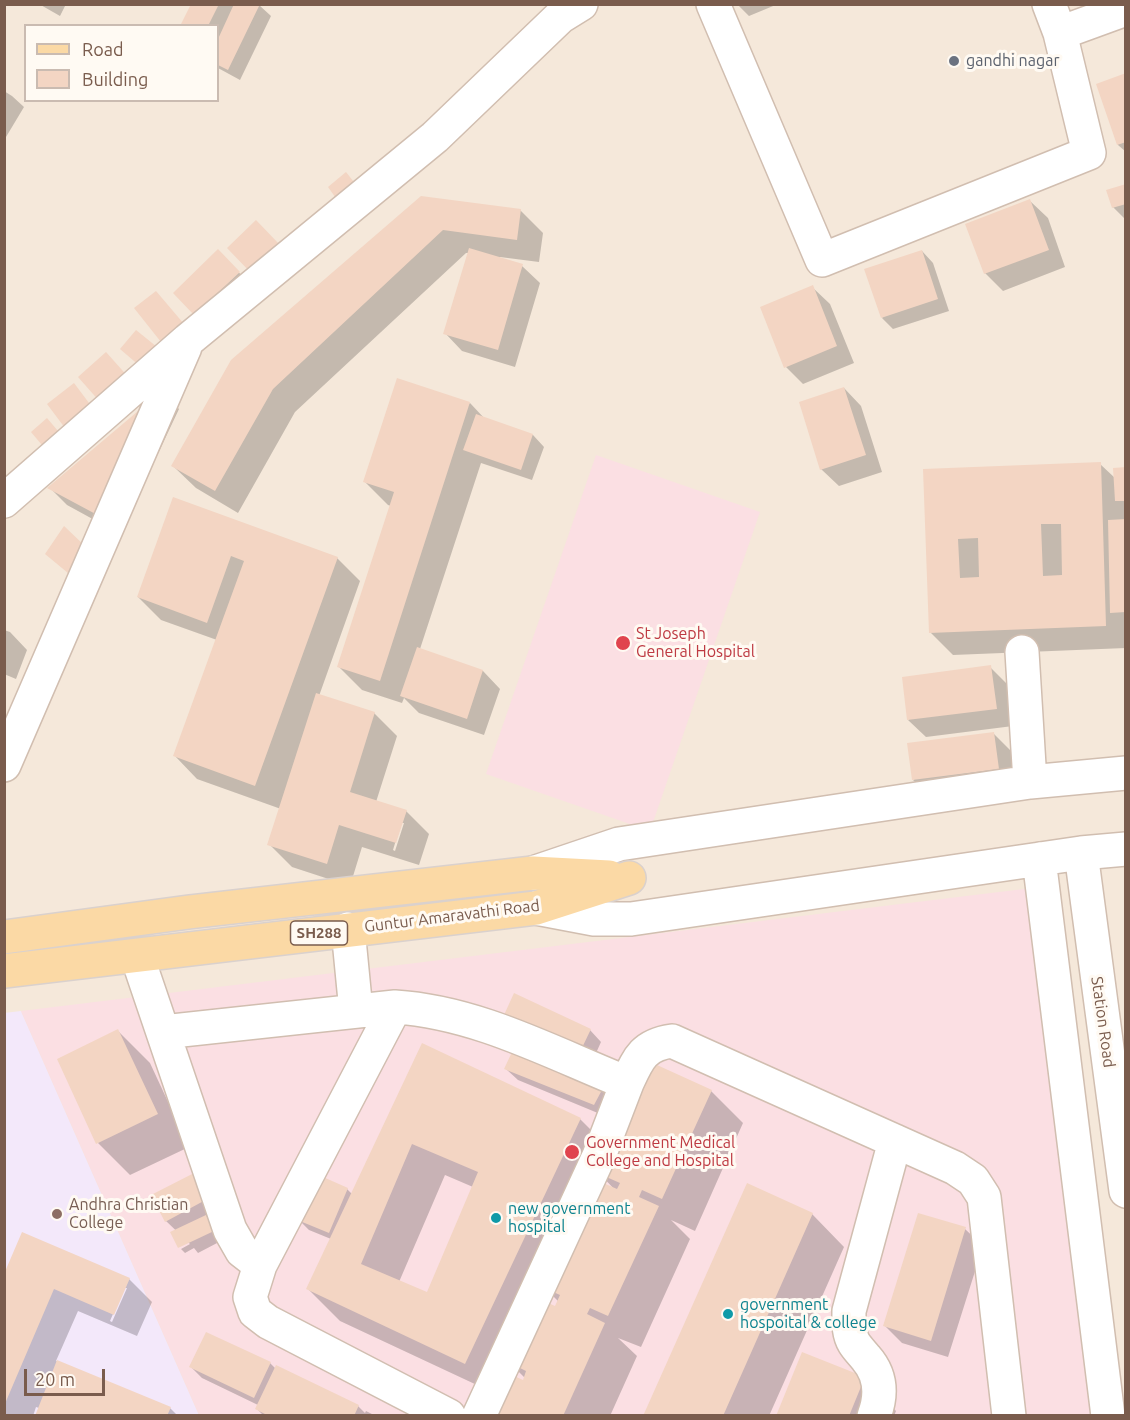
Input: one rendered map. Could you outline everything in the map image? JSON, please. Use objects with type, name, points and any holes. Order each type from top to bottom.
[{"type":"main road","name":"Guntur Amaravathi Road","points":[[4,937],[189,912],[533,873],[629,878],[536,908],[4,971]]},
{"type":"street","points":[[4,501],[188,340],[435,137],[560,17],[581,4]]},
{"type":"street","points":[[713,4],[822,260],[1089,153],[1054,19],[1125,9]]},
{"type":"street","points":[[4,765],[188,340]]},
{"type":"street","points":[[1022,652],[1030,782]]},
{"type":"street","points":[[533,873],[619,844],[1030,782],[1125,773]]},
{"type":"street","points":[[536,908],[594,919],[631,919],[1081,853],[1125,849]]},
{"type":"street","name":"Station Road","points":[[1081,853],[1125,1191]]},
{"type":"street","points":[[1039,859],[1108,1416]]},
{"type":"street","points":[[348,929],[356,1011]]},
{"type":"street","points":[[137,956],[230,1230],[242,1251],[260,1265]]},
{"type":"street","points":[[163,1032],[395,1007],[419,1008],[495,1028],[627,1083]]},
{"type":"street","points":[[395,1007],[260,1265],[250,1297],[255,1312],[268,1322],[449,1416]]},
{"type":"street","points":[[479,1416],[600,1156],[627,1083],[641,1054],[660,1042],[672,1041],[955,1168],[973,1180],[984,1197],[1009,1416]]},
{"type":"street","points":[[874,1416],[880,1393],[877,1377],[868,1360],[854,1343],[848,1327],[849,1311],[895,1141]]},
{"type":"shaded area","points":[[5,5],[1125,5],[1125,1415],[5,1415]]},
{"type":"shaded area","name":"St Joseph General Hospital","points":[[596,455],[760,512],[650,831],[486,774]]},
{"type":"shaded area","name":"Government Medical College and Hospital","points":[[1032,888],[1094,1415],[199,1415],[21,1011]]},
{"type":"shaded area","name":"Andhra Christian College","points":[[21,1011],[199,1415],[5,1416],[4,1013]]},
{"type":"building","points":[[191,4],[219,4],[209,24],[181,24]]},
{"type":"building","points":[[234,4],[260,4],[228,70],[219,66],[219,37]]},
{"type":"building","points":[[1126,73],[1126,142],[1117,145],[1096,84]]},
{"type":"building","points":[[346,172],[357,186],[338,201],[328,187]]},
{"type":"building","points":[[1126,184],[1126,204],[1112,208],[1106,190]]},
{"type":"building","points":[[421,196],[521,209],[517,240],[443,230],[273,389],[215,491],[171,466],[231,360]]},
{"type":"building","points":[[1030,199],[1049,250],[984,274],[965,224]]},
{"type":"building","points":[[256,220],[279,244],[254,276],[227,248]]},
{"type":"building","points":[[469,248],[523,264],[498,350],[443,334]]},
{"type":"building","points":[[218,249],[240,272],[194,315],[173,293]]},
{"type":"building","points":[[922,250],[938,299],[881,318],[864,269]]},
{"type":"building","points":[[813,285],[837,346],[784,368],[760,307]]},
{"type":"building","points":[[156,291],[184,324],[161,342],[134,308]]},
{"type":"building","points":[[136,330],[157,347],[141,367],[120,349]]},
{"type":"building","points":[[106,352],[130,379],[101,403],[78,377]]},
{"type":"building","points":[[397,378],[470,402],[380,681],[337,667],[394,492],[363,482]]},
{"type":"building","points":[[74,383],[95,411],[68,432],[47,404]]},
{"type":"building","points":[[844,387],[866,455],[820,470],[799,402]]},
{"type":"building","points":[[163,390],[103,518],[47,488]]},
{"type":"building","points":[[476,414],[533,434],[521,470],[463,450]]},
{"type":"building","points":[[47,418],[63,437],[47,451],[31,432]]},
{"type":"building","points":[[1101,462],[1106,626],[929,633],[923,469]],"holes":[[[1041,524],[1061,524],[1062,575],[1043,576]],[[978,538],[979,577],[960,578],[958,539]]]},
{"type":"building","points":[[1126,467],[1126,501],[1115,501],[1113,468]]},
{"type":"building","points":[[173,497],[338,557],[255,786],[173,756],[244,561],[231,556],[207,623],[137,597]]},
{"type":"building","points":[[1126,519],[1126,612],[1110,613],[1108,520]]},
{"type":"building","points":[[64,526],[86,547],[68,573],[45,554]]},
{"type":"building","points":[[417,647],[483,670],[467,719],[400,696]]},
{"type":"building","points":[[991,665],[997,709],[907,720],[902,677]]},
{"type":"building","points":[[316,693],[375,712],[350,792],[407,810],[396,843],[339,825],[327,864],[267,845]]},
{"type":"building","points":[[994,732],[999,769],[912,780],[907,743]]},
{"type":"building","points":[[514,993],[591,1029],[580,1052],[504,1015]]},
{"type":"building","points":[[118,1029],[158,1114],[96,1144],[57,1059]]},
{"type":"building","name":"new government hospital","points":[[422,1043],[581,1118],[465,1364],[306,1289]],"holes":[[[412,1144],[478,1172],[427,1292],[361,1264]]]},
{"type":"building","points":[[512,1052],[603,1088],[594,1105],[504,1069]]},
{"type":"building","points":[[646,1060],[712,1090],[662,1199],[642,1190],[639,1197],[659,1206],[608,1316],[590,1308],[587,1314],[605,1323],[563,1416],[482,1416],[503,1371],[523,1380],[526,1371],[508,1362],[537,1298],[555,1306],[560,1295],[542,1287],[592,1178],[617,1189],[620,1183],[595,1172]]},
{"type":"building","points":[[198,1171],[211,1197],[165,1222],[151,1195]]},
{"type":"building","points":[[314,1173],[348,1188],[329,1233],[295,1219]]},
{"type":"building","name":"government hospoital & college","points":[[747,1183],[813,1213],[723,1416],[643,1416]]},
{"type":"building","points":[[918,1213],[966,1227],[931,1341],[883,1326]]},
{"type":"building","points":[[206,1215],[214,1231],[178,1248],[170,1232]]},
{"type":"building","points":[[22,1232],[130,1278],[114,1315],[54,1289],[4,1406],[4,1274]]},
{"type":"building","points":[[206,1332],[271,1362],[254,1398],[189,1367]]},
{"type":"building","points":[[802,1352],[865,1377],[849,1416],[776,1416]]},
{"type":"building","points":[[57,1360],[171,1407],[167,1416],[35,1416]]},
{"type":"building","points":[[276,1365],[359,1405],[354,1416],[269,1416],[255,1409]]},
{"type":"place","name":"gandhi nagar","points":[[954,61]]},
{"type":"place","name":"St Joseph General Hospital","points":[[623,643]]},
{"type":"place","name":"Government Medical College and Hospital","points":[[572,1152]]},
{"type":"place","name":"Andhra Christian College","points":[[57,1214]]},
{"type":"place","name":"new government hospital","points":[[496,1218]]},
{"type":"place","name":"government hospoital & college","points":[[728,1314]]}]
